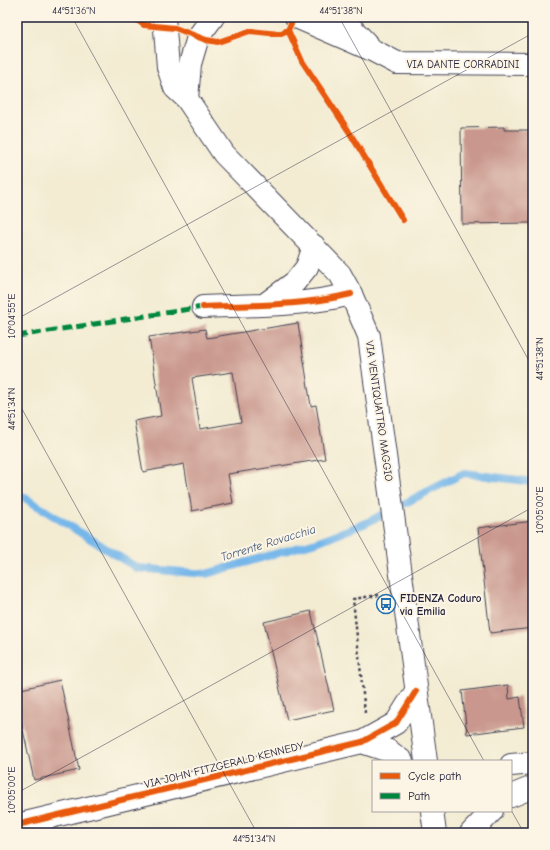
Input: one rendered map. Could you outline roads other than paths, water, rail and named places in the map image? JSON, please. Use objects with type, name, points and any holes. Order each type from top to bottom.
[{"type":"main road","name":"VIA VENTIQUATTRO MAGGIO","points":[[164,17],[168,67],[175,88],[187,99],[224,154],[340,274],[351,294],[369,336],[426,760]]},
{"type":"main road","points":[[187,99],[190,64],[198,37],[213,17]]},
{"type":"main road","name":"VIA DANTE CORRADINI","points":[[296,17],[372,50],[397,63],[533,64]]},
{"type":"main road","points":[[341,17],[372,50]]},
{"type":"main road","points":[[264,305],[295,282],[307,267],[314,246]]},
{"type":"main road","points":[[203,307],[264,305],[327,300],[351,294]]},
{"type":"main road","name":"VIA JOHN FITZGERALD KENNEDY","points":[[17,825],[362,742],[396,723],[416,691]]},
{"type":"main road","points":[[362,742],[389,751],[401,760]]},
{"type":"main road","points":[[512,765],[533,763]]},
{"type":"main road","points":[[512,796],[533,787]]},
{"type":"main road","points":[[432,812],[435,833]]},
{"type":"main road","points":[[471,833],[491,812]]},
{"type":"waterway","name":"Torrente Rovacchia","points":[[17,493],[137,568],[206,574],[316,542],[364,524],[464,473],[533,482]]},
{"type":"place","name":"FIDENZA Coduro via Emilia","points":[[386,604]]}]
